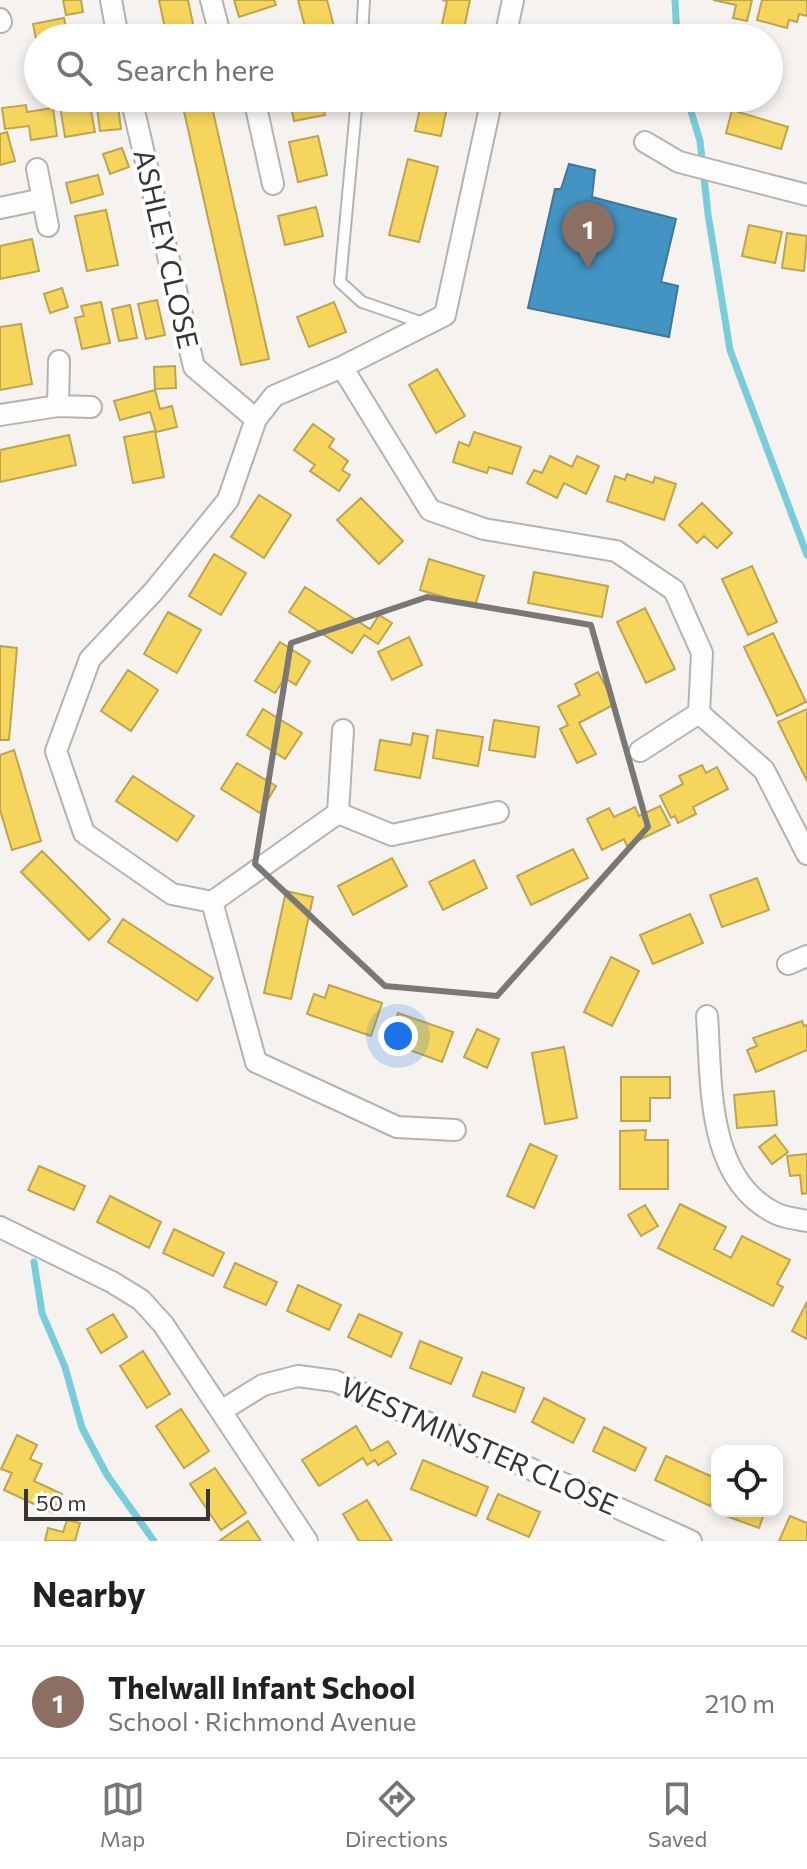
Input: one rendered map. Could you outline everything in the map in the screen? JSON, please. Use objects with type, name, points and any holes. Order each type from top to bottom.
[{"type":"street","points":[[111,0],[115,24]]},
{"type":"street","points":[[211,0],[217,24]]},
{"type":"street","points":[[508,24],[513,0]]},
{"type":"street","name":"ASHLEY CLOSE","points":[[134,112],[194,367],[256,419]]},
{"type":"street","points":[[257,112],[273,184]]},
{"type":"street","points":[[338,813],[212,902],[172,894],[84,833],[56,751],[90,659],[154,591],[228,500],[256,419],[274,396],[342,367],[445,315],[489,112]]},
{"type":"street","points":[[645,142],[679,162],[807,195]]},
{"type":"street","points":[[37,169],[48,226]]},
{"type":"street","points":[[0,208],[43,199]]},
{"type":"street","points":[[58,406],[59,361]]},
{"type":"street","points":[[342,367],[430,510],[484,529],[616,551],[674,590],[702,653],[699,713]]},
{"type":"street","points":[[0,415],[58,406],[91,407]]},
{"type":"street","points":[[640,751],[699,713]]},
{"type":"street","points":[[699,713],[764,770],[807,854]]},
{"type":"street","points":[[338,813],[343,730]]},
{"type":"street","points":[[338,813],[392,835],[498,812]]},
{"type":"street","points":[[212,902],[256,1062],[397,1127],[455,1130]]},
{"type":"street","points":[[707,1016],[715,1123],[728,1165],[750,1196],[778,1215],[807,1221]]},
{"type":"street","points":[[0,1227],[112,1282],[141,1300],[163,1324],[307,1541]]},
{"type":"street","name":"WESTMINSTER CLOSE","points":[[221,1411],[263,1385],[298,1376],[335,1381],[691,1541]]},
{"type":"lane","points":[[363,24],[364,0]]},
{"type":"lane","points":[[356,112],[340,282],[362,302],[426,324]]},
{"type":"highlighted area","points":[[427,597],[591,625],[648,827],[497,996],[385,986],[255,864],[291,643]]},
{"type":"building: Homes","points":[[63,0],[81,0],[83,12],[66,15]]},
{"type":"building: Homes","points":[[159,0],[188,0],[193,24],[164,24]]},
{"type":"building: Homes","points":[[234,0],[274,0],[276,5],[239,17]]},
{"type":"building: Homes","points":[[298,0],[327,0],[333,24],[304,24]]},
{"type":"building: Homes","points":[[442,0],[470,0],[465,24],[442,24],[447,1]]},
{"type":"building: Homes","points":[[713,0],[752,0],[747,21],[733,18],[736,5]]},
{"type":"building: Homes","points":[[762,0],[807,0],[807,16],[799,14],[797,22],[789,20],[787,28],[783,24],[757,20]]},
{"type":"building: Homes","points":[[64,18],[65,24],[33,24]]},
{"type":"building: Homes","points":[[24,105],[24,112],[54,112],[57,136],[31,140],[29,126],[5,129],[2,108]]},
{"type":"building: Homes","points":[[61,112],[91,112],[95,132],[65,137]]},
{"type":"building: Homes","points":[[98,112],[119,112],[121,129],[100,131]]},
{"type":"building: Homes","points":[[184,112],[213,112],[269,359],[241,365]]},
{"type":"building: Homes","points":[[292,112],[324,112],[325,115],[294,121]]},
{"type":"building: Homes","points":[[419,112],[446,112],[441,136],[415,131]]},
{"type":"building: Homes","points":[[731,112],[788,127],[781,149],[726,133]]},
{"type":"building: Homes","points":[[7,132],[15,161],[0,165],[0,134]]},
{"type":"building: Homes","points":[[318,136],[327,175],[298,182],[289,142]]},
{"type":"building: Homes","points":[[122,148],[129,167],[110,174],[103,154]]},
{"type":"building: Homes","points":[[408,159],[438,167],[419,242],[389,235]]},
{"type":"building: Homes","points":[[98,175],[103,194],[71,203],[66,183]]},
{"type":"building: Homes","points":[[316,207],[323,236],[285,245],[278,216]]},
{"type":"building: Homes","points":[[106,210],[118,265],[87,271],[75,216]]},
{"type":"building: Homes","points":[[749,225],[782,232],[775,263],[742,256]]},
{"type":"building: Homes","points":[[787,233],[807,236],[804,271],[782,268]]},
{"type":"building: Homes","points":[[32,239],[39,271],[0,279],[0,246]]},
{"type":"building: Homes","points":[[62,288],[68,307],[50,313],[44,294]]},
{"type":"building: Homes","points":[[157,300],[165,335],[146,339],[138,304]]},
{"type":"building: Homes","points":[[101,302],[110,343],[82,349],[75,318],[84,316],[81,306]]},
{"type":"building: Homes","points":[[334,302],[346,332],[309,347],[297,317]]},
{"type":"building: Homes","points":[[130,305],[137,338],[119,341],[112,309]]},
{"type":"building: Homes","points":[[21,324],[32,384],[0,390],[0,327]]},
{"type":"building: Homes","points":[[175,366],[176,388],[155,389],[154,367]]},
{"type":"building: Homes","points":[[437,369],[465,416],[436,433],[409,385]]},
{"type":"building: Homes","points":[[155,390],[160,409],[172,406],[177,427],[156,432],[150,412],[120,420],[114,401]]},
{"type":"building: Homes","points":[[313,424],[334,439],[329,447],[348,461],[342,470],[350,475],[339,491],[310,471],[315,465],[294,450]]},
{"type":"building: Homes","points":[[155,431],[164,477],[133,483],[124,437]]},
{"type":"building: Homes","points":[[474,432],[521,447],[512,474],[489,467],[487,473],[453,462],[459,442],[469,446]]},
{"type":"building: Homes","points":[[69,435],[76,465],[0,482],[0,450]]},
{"type":"building: Homes","points":[[550,456],[572,467],[577,456],[599,466],[586,494],[564,483],[557,498],[527,483],[534,470],[542,473]]},
{"type":"building: Homes","points":[[627,474],[653,483],[655,477],[676,484],[664,520],[607,501],[615,476],[625,480]]},
{"type":"building: Homes","points":[[259,495],[291,515],[264,558],[231,537]]},
{"type":"building: Homes","points":[[361,498],[403,541],[379,564],[337,520]]},
{"type":"building: Homes","points":[[702,503],[732,533],[717,548],[704,536],[697,543],[679,525]]},
{"type":"building: Homes","points":[[214,554],[246,573],[221,615],[189,596]]},
{"type":"building: Homes","points":[[429,559],[484,576],[475,606],[420,590]]},
{"type":"building: Homes","points":[[752,566],[777,622],[748,635],[722,579]]},
{"type":"building: Homes","points":[[534,572],[608,586],[602,617],[528,603]]},
{"type":"building: Homes","points":[[305,587],[370,629],[379,615],[392,623],[378,644],[364,635],[352,653],[289,612]]},
{"type":"building: Homes","points":[[645,608],[675,669],[646,683],[617,622]]},
{"type":"building: Homes","points":[[168,612],[201,630],[177,673],[144,654]]},
{"type":"building: Homes","points":[[773,633],[806,702],[777,716],[744,647]]},
{"type":"building: Homes","points":[[409,637],[422,665],[392,680],[378,652]]},
{"type":"building: Homes","points":[[280,642],[310,661],[296,685],[285,678],[275,693],[255,681]]},
{"type":"building: Homes","points":[[0,646],[17,648],[9,740],[0,740]]},
{"type":"building: Homes","points":[[128,670],[158,690],[131,731],[101,711]]},
{"type":"building: Homes","points":[[598,672],[615,704],[579,723],[596,754],[577,763],[560,729],[568,725],[558,706],[580,695],[575,684]]},
{"type":"building: Homes","points":[[263,709],[302,733],[285,759],[247,735]]},
{"type":"building: Homes","points":[[807,709],[807,781],[778,722]]},
{"type":"building: Homes","points":[[494,720],[539,727],[535,757],[489,750]]},
{"type":"building: Homes","points":[[437,730],[483,737],[478,766],[433,758]]},
{"type":"building: Homes","points":[[413,733],[428,736],[420,778],[375,770],[380,740],[411,745]]},
{"type":"building: Homes","points":[[14,750],[41,841],[12,850],[0,810],[0,755]]},
{"type":"building: Homes","points":[[237,763],[276,786],[260,813],[221,789]]},
{"type":"building: Homes","points":[[702,765],[706,773],[717,767],[728,789],[693,807],[696,814],[678,823],[675,816],[671,818],[660,796],[683,784],[679,776]]},
{"type":"building: Homes","points":[[133,776],[194,816],[177,841],[116,801]]},
{"type":"building: Homes","points":[[660,806],[670,825],[627,846],[624,839],[602,850],[587,819],[609,808],[614,817],[635,807],[639,816]]},
{"type":"building: Homes","points":[[573,849],[588,878],[531,905],[517,876]]},
{"type":"building: Homes","points":[[42,851],[110,919],[89,940],[21,872]]},
{"type":"building: Homes","points":[[392,858],[407,886],[353,915],[338,886]]},
{"type":"building: Homes","points":[[474,860],[487,888],[443,910],[429,882]]},
{"type":"building: Homes","points":[[757,878],[769,910],[722,927],[710,895]]},
{"type":"building: Homes","points":[[286,891],[313,897],[291,999],[264,993]]},
{"type":"building: Homes","points":[[690,914],[703,943],[653,964],[640,935]]},
{"type":"building: Homes","points":[[123,919],[213,978],[197,1001],[108,942]]},
{"type":"building: Homes","points":[[611,957],[639,971],[612,1026],[584,1012]]},
{"type":"building: Homes","points":[[329,985],[382,1003],[371,1036],[307,1014],[314,994],[325,998]]},
{"type":"building: Homes","points":[[398,1013],[453,1032],[442,1062],[388,1042]]},
{"type":"building: Homes","points":[[802,1021],[804,1026],[807,1025],[807,1050],[756,1072],[747,1050],[757,1046],[753,1038]]},
{"type":"building: Homes","points":[[477,1029],[499,1039],[487,1068],[464,1057]]},
{"type":"building: Homes","points":[[564,1047],[577,1118],[545,1124],[532,1053]]},
{"type":"building: Homes","points":[[621,1077],[670,1077],[670,1098],[650,1098],[650,1121],[621,1121]]},
{"type":"building: Homes","points":[[774,1091],[777,1125],[737,1128],[734,1095]]},
{"type":"building: Homes","points":[[646,1130],[645,1140],[668,1140],[668,1189],[620,1189],[620,1131]]},
{"type":"building: Homes","points":[[775,1135],[788,1152],[772,1164],[759,1147]]},
{"type":"building: Homes","points":[[530,1144],[557,1156],[534,1208],[507,1196]]},
{"type":"building: Homes","points":[[807,1154],[807,1193],[802,1194],[800,1175],[790,1176],[787,1156]]},
{"type":"building: Homes","points":[[39,1166],[85,1186],[74,1210],[28,1190]]},
{"type":"building: Homes","points":[[110,1196],[161,1222],[149,1248],[97,1222]]},
{"type":"building: Homes","points":[[680,1204],[726,1227],[714,1249],[731,1258],[742,1236],[790,1260],[777,1284],[783,1287],[773,1306],[658,1248]]},
{"type":"building: Homes","points":[[645,1205],[658,1226],[641,1236],[628,1215]]},
{"type":"building: Homes","points":[[174,1229],[224,1253],[213,1276],[163,1253]]},
{"type":"building: Homes","points":[[235,1263],[277,1282],[266,1305],[224,1287]]},
{"type":"building: Homes","points":[[298,1285],[341,1305],[329,1330],[287,1311]]},
{"type":"building: Homes","points":[[807,1302],[807,1339],[792,1331]]},
{"type":"building: Homes","points":[[113,1314],[127,1337],[101,1353],[87,1329]]},
{"type":"building: Homes","points":[[359,1314],[402,1333],[391,1357],[348,1337]]},
{"type":"building: Homes","points":[[420,1341],[462,1358],[451,1384],[410,1368]]},
{"type":"building: Homes","points":[[143,1351],[170,1394],[147,1408],[120,1366]]},
{"type":"building: Homes","points":[[482,1372],[524,1388],[515,1412],[473,1396]]},
{"type":"building: Homes","points":[[544,1398],[585,1419],[573,1443],[532,1422]]},
{"type":"building: Homes","points":[[181,1409],[209,1451],[184,1468],[156,1426]]},
{"type":"building: Homes","points":[[356,1426],[371,1451],[388,1441],[396,1454],[378,1465],[375,1460],[367,1465],[363,1458],[319,1486],[302,1460]]},
{"type":"building: Homes","points":[[604,1427],[646,1448],[635,1471],[593,1451]]},
{"type":"building: Homes","points":[[17,1435],[37,1445],[30,1459],[42,1464],[34,1481],[62,1494],[53,1513],[4,1490],[12,1473],[1,1469]]},
{"type":"building: Homes","points":[[666,1456],[711,1476],[711,1504],[710,1506],[655,1480]]},
{"type":"building: Homes","points":[[423,1460],[488,1487],[476,1516],[411,1489]]},
{"type":"building: Homes","points":[[215,1468],[246,1513],[221,1530],[190,1484]]},
{"type":"building: Homes","points":[[498,1494],[540,1512],[529,1537],[487,1519]]},
{"type":"building: Homes","points":[[367,1500],[392,1541],[359,1541],[343,1514]]},
{"type":"building: Homes","points":[[790,1516],[807,1523],[807,1541],[779,1541]]},
{"type":"building: Homes","points":[[729,1517],[763,1517],[759,1528]]},
{"type":"building: Homes","points":[[67,1520],[80,1523],[75,1541],[45,1541],[48,1528],[63,1532]]},
{"type":"building: Homes","points":[[248,1521],[261,1541],[219,1541]]},
{"type":"building: Schools","points":[[569,164],[595,170],[592,197],[676,219],[661,282],[678,286],[669,337],[528,308],[555,189],[561,189]]},
{"type":"waterway","points":[[675,0],[676,24]]},
{"type":"waterway","points":[[691,112],[700,141],[708,214],[730,350],[807,555]]},
{"type":"waterway","points":[[34,1262],[42,1313],[65,1367],[82,1428],[107,1475],[154,1541]]},
{"type":"place","name":"Thelwall Infant School","points":[[588,268]]}]
